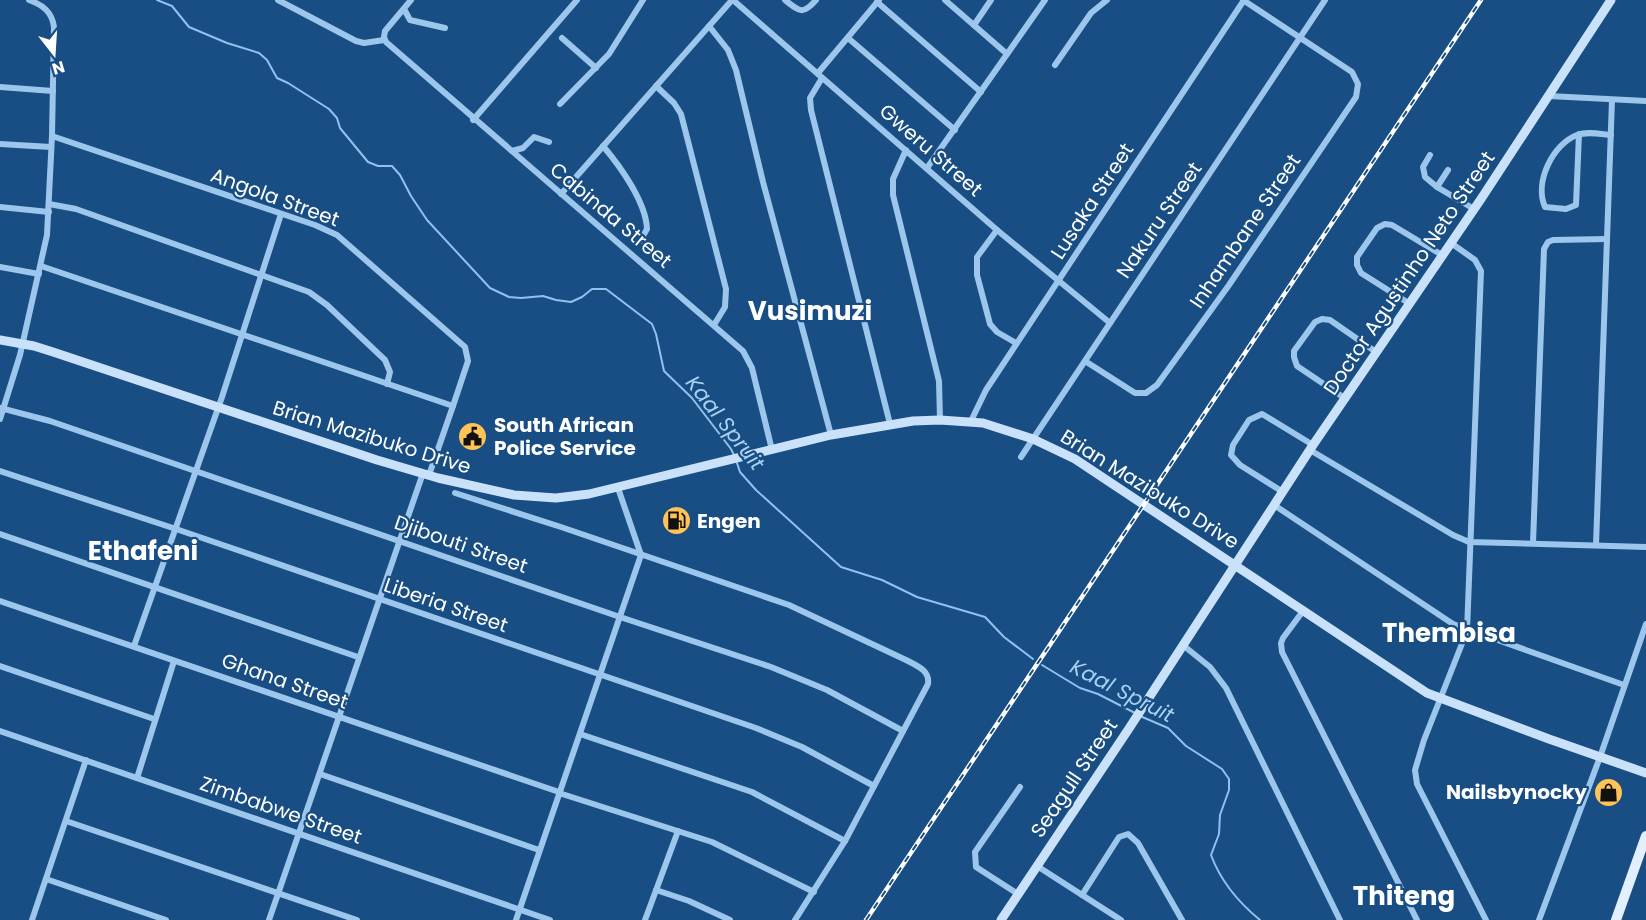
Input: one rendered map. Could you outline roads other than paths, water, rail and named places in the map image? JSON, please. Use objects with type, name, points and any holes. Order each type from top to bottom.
[{"type":"main road","points":[[1616,920],[1646,836]]},
{"type":"street","points":[[0,418],[41,266],[49,212],[53,21],[48,11],[40,4],[29,0]]},
{"type":"street","points":[[278,0],[363,43],[384,37],[411,0]]},
{"type":"street","points":[[473,120],[577,0]]},
{"type":"street","points":[[560,104],[616,45],[643,0]]},
{"type":"street","points":[[561,194],[732,0]]},
{"type":"street","name":"Gweru Street","points":[[732,0],[997,230],[1110,323]]},
{"type":"street","points":[[785,0],[803,11],[816,0]]},
{"type":"street","points":[[945,0],[1007,54]]},
{"type":"street","points":[[974,25],[992,0]]},
{"type":"street","points":[[927,168],[1045,0]]},
{"type":"street","points":[[1055,65],[1091,13],[1107,0]]},
{"type":"street","points":[[1243,0],[1300,38]]},
{"type":"street","name":"Lusaka Street","points":[[971,421],[986,390],[1016,343],[1243,0]]},
{"type":"street","name":"Nakuru Street","points":[[1021,457],[1325,0]]},
{"type":"street","name":"Doctor Agustinho Neto Street","points":[[1237,566],[1274,505],[1474,209],[1611,0]]},
{"type":"street","points":[[890,424],[811,110],[810,98],[820,76],[878,1],[981,92]]},
{"type":"street","points":[[404,9],[410,20],[445,28]]},
{"type":"street","points":[[709,26],[728,50],[736,70],[763,182],[831,435]]},
{"type":"street","name":"Cabinda Street","points":[[384,37],[473,120],[736,344],[748,359],[772,450]]},
{"type":"street","points":[[562,38],[596,68]]},
{"type":"street","points":[[848,38],[955,130]]},
{"type":"street","name":"Inhambane Street","points":[[1085,361],[1135,393],[1146,393],[1157,385],[1350,107],[1358,93],[1355,76],[1300,38]]},
{"type":"street","points":[[656,86],[674,102],[681,114],[726,289],[725,307],[714,325]]},
{"type":"street","points":[[0,87],[53,91]]},
{"type":"street","points":[[1549,96],[1646,101]]},
{"type":"street","points":[[1596,545],[1612,100]]},
{"type":"street","points":[[1579,134],[1576,205],[1566,209],[1545,207],[1543,201],[1547,164],[1560,147],[1579,134],[1611,135]]},
{"type":"street","name":"Angola Street","points":[[52,136],[327,230],[344,240],[462,343],[467,350],[468,361],[453,405],[398,540],[269,920]]},
{"type":"street","points":[[512,152],[523,148],[534,137],[549,142]]},
{"type":"street","points":[[0,144],[51,147]]},
{"type":"street","points":[[603,146],[626,177],[644,214],[648,229],[640,240]]},
{"type":"street","points":[[906,150],[893,178],[893,195],[939,381],[940,420]]},
{"type":"street","points":[[1430,155],[1423,174],[1437,187],[1474,209]]},
{"type":"street","points":[[1437,187],[1448,170]]},
{"type":"street","points":[[49,204],[76,209],[309,292],[327,305],[388,363],[390,372],[387,384]]},
{"type":"street","points":[[0,207],[49,212]]},
{"type":"street","points":[[134,646],[218,407],[281,214]]},
{"type":"street","points":[[1410,304],[1361,273],[1357,266],[1357,256],[1377,228],[1384,224],[1392,225],[1442,255]]},
{"type":"street","points":[[997,230],[977,257],[977,275],[990,324],[997,333],[1016,343]]},
{"type":"street","points":[[1533,543],[1543,254],[1546,245],[1553,240],[1607,239]]},
{"type":"street","points":[[1451,243],[1475,260],[1481,271],[1467,630],[1417,762],[1415,780],[1486,920]]},
{"type":"street","points":[[41,266],[453,405]]},
{"type":"street","points":[[0,267],[39,274]]},
{"type":"street","points":[[1346,399],[1297,366],[1294,351],[1315,322],[1322,319],[1330,320],[1376,352]]},
{"type":"street","name":"Brian Mazibuko Drive","points":[[0,340],[22,343],[351,452],[426,474],[504,493],[536,497],[574,496],[618,488],[831,435],[890,424],[940,420],[971,421],[1008,430],[1075,459],[1403,678],[1440,698],[1646,773]]},
{"type":"street","name":"Djibouti Street","points":[[2,408],[50,421],[620,617],[730,652],[801,678],[903,731]]},
{"type":"street","points":[[1283,492],[1240,465],[1231,455],[1233,445],[1249,420],[1257,415],[1267,416],[1312,448],[1453,535],[1469,542],[1646,547]]},
{"type":"street","name":"Liberia Street","points":[[0,471],[176,529],[781,737],[874,786]]},
{"type":"street","points":[[516,920],[641,555],[618,488]]},
{"type":"street","points":[[455,493],[561,527],[806,612],[924,670],[929,679],[928,684],[846,841],[795,920]]},
{"type":"street","points":[[1274,505],[1453,624],[1624,685]]},
{"type":"street","points":[[0,534],[358,657]]},
{"type":"street","name":"Seagull Street","points":[[1003,919],[1237,566]]},
{"type":"street","name":"Ghana Street","points":[[0,601],[559,793],[727,848],[814,892]]},
{"type":"street","points":[[1303,611],[1282,638],[1282,652],[1417,920]]},
{"type":"street","points":[[1539,920],[1600,757],[1646,624]]},
{"type":"street","points":[[1184,646],[1210,668],[1226,688],[1340,920]]},
{"type":"street","points":[[137,777],[174,660]]},
{"type":"street","points":[[0,666],[154,719]]},
{"type":"street","name":"Zimbabwe Street","points":[[0,731],[550,920]]},
{"type":"street","points":[[580,734],[752,792],[846,841]]},
{"type":"street","points":[[32,920],[86,760]]},
{"type":"street","points":[[320,774],[539,850]]},
{"type":"street","points":[[1018,894],[978,868],[974,859],[975,852],[1020,786]]},
{"type":"street","points":[[66,821],[357,920]]},
{"type":"street","points":[[645,920],[678,831]]},
{"type":"street","points":[[1082,895],[1119,837],[1128,834],[1138,843],[1182,920]]},
{"type":"street","points":[[1037,866],[1121,920]]},
{"type":"street","points":[[46,879],[166,920]]},
{"type":"street","points":[[656,890],[689,901],[730,920]]},
{"type":"waterway","name":"Kaal Spruit","points":[[157,0],[172,6],[189,27],[259,53],[267,60],[277,78],[329,109],[337,118],[340,128],[368,162],[378,166],[392,166],[400,175],[427,220],[490,288],[509,297],[543,296],[571,302],[592,289],[606,289],[652,324],[664,371],[692,398],[734,455]]},
{"type":"waterway","name":"Kaal Spruit","points":[[736,460],[740,472],[756,490],[841,567],[882,580],[917,597],[985,617],[1004,637],[1033,659]]},
{"type":"waterway","name":"Kaal Spruit","points":[[1042,665],[1080,688],[1098,694],[1135,713]]},
{"type":"waterway","name":"Kaal Spruit","points":[[1140,716],[1168,728],[1186,746],[1222,769],[1229,779],[1229,790],[1220,815],[1219,834],[1211,855],[1231,891],[1260,920]]},
{"type":"railway","points":[[866,920],[1481,0]]},
{"type":"place","name":"South African Police Service","points":[[473,437]]},
{"type":"place","name":"Engen","points":[[676,521]]},
{"type":"place","name":"Nailsbynocky","points":[[1608,792]]},
{"type":"district","name":"Vusimuzi","points":[[810,311]]},
{"type":"district","name":"Ethafeni","points":[[143,551]]},
{"type":"district","name":"Thembisa","points":[[1449,633]]},
{"type":"district","name":"Thiteng","points":[[1404,896]]}]
